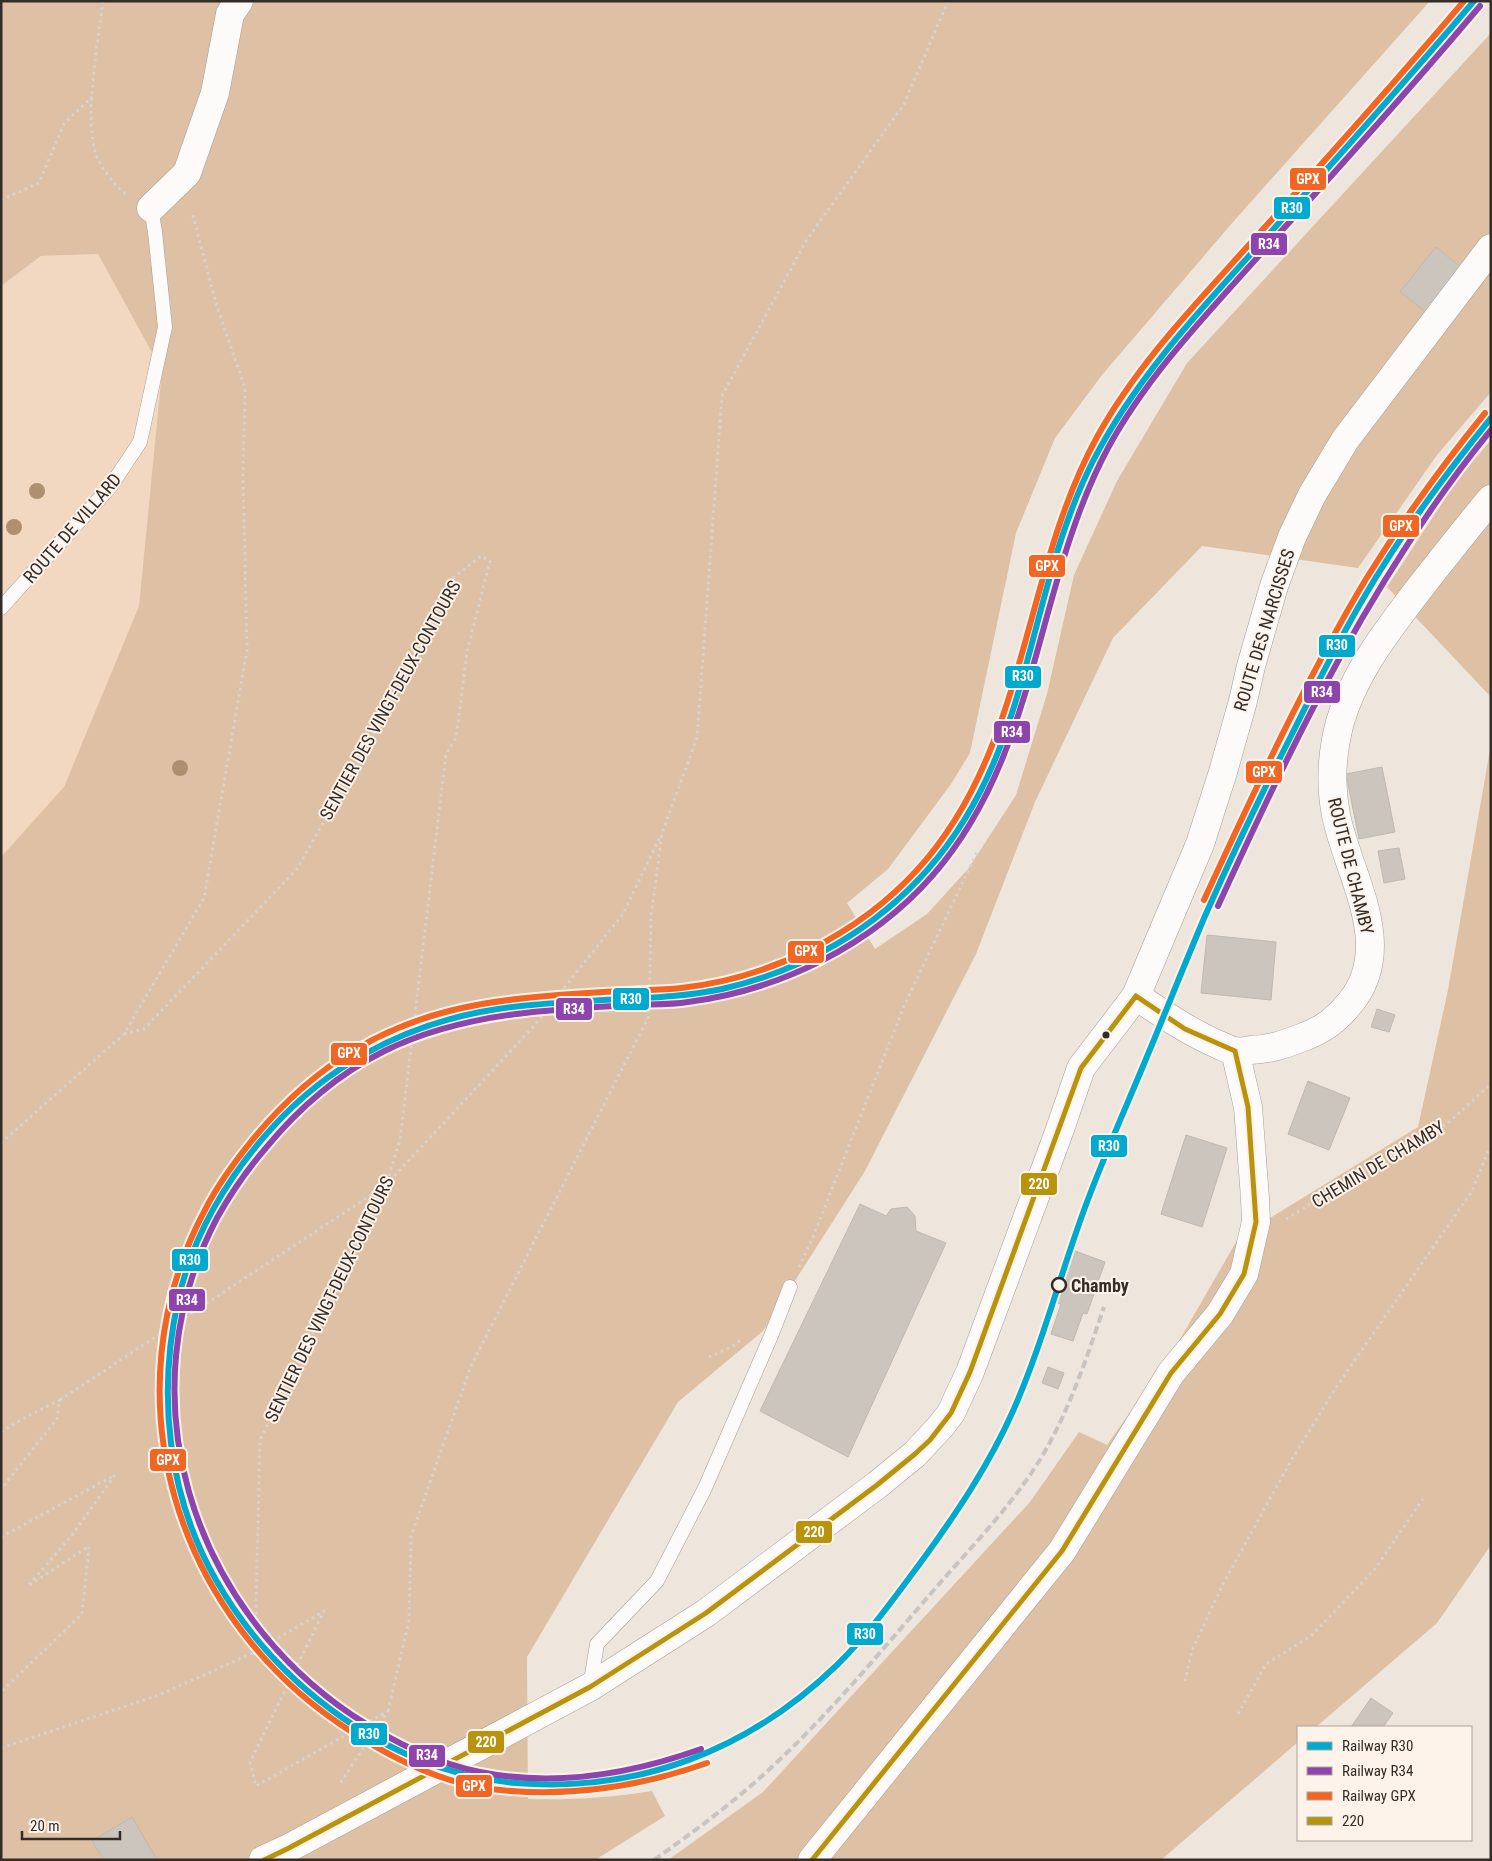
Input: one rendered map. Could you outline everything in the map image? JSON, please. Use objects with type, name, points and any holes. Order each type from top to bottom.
[{"type":"street","points":[[151,208],[187,173],[215,93],[230,14],[239,1]]},
{"type":"street","name":"ROUTE DES NARCISSES","points":[[1136,996],[1200,844],[1223,772],[1274,586],[1292,537],[1312,495],[1345,440],[1491,248]]},
{"type":"street","name":"ROUTE DE CHAMBY","points":[[1136,996],[1185,1029],[1235,1051],[1272,1049],[1320,1031],[1340,1015],[1356,996],[1368,970],[1370,938],[1362,896],[1344,846],[1332,788],[1333,757],[1340,723],[1354,684],[1378,642],[1453,544],[1491,499]]},
{"type":"street","points":[[262,1860],[287,1849],[590,1687],[706,1613],[877,1485],[915,1454],[951,1413],[970,1372],[1081,1068],[1136,996]]},
{"type":"street","points":[[812,1860],[1062,1551],[1171,1373],[1220,1314],[1244,1274],[1256,1222],[1248,1107],[1235,1051]]},
{"type":"lane","name":"ROUTE DE VILLARD","points":[[1,608],[110,487],[140,442],[165,327],[151,208]]},
{"type":"lane","points":[[590,1687],[597,1644],[657,1581],[705,1488],[771,1336],[790,1287]]},
{"type":"path","points":[[1,1142],[124,1034],[204,898],[247,650],[242,476],[245,388],[217,307],[190,204],[151,208],[120,190],[96,156],[92,131],[93,96],[103,1]]},
{"type":"path","points":[[1,1432],[60,1400],[386,1185],[533,1027],[623,914],[662,834],[697,738],[722,396],[806,241],[904,104],[948,1]]},
{"type":"path","points":[[1,200],[39,183],[64,124],[93,96]]},
{"type":"path","name":"SENTIER DES VINGT-DEUX-CONTOURS","points":[[124,1034],[144,1029],[297,868],[373,735],[453,578],[481,556],[490,562],[467,652],[456,738],[446,754],[400,1140],[386,1185],[260,1440],[256,1652]]},
{"type":"path","points":[[335,1791],[388,1711],[409,1620],[411,1536],[471,1366],[648,1016],[651,917],[662,834]]},
{"type":"path","points":[[790,1287],[813,1237],[904,1006],[977,852]]},
{"type":"path","name":"CHEMIN DE CHAMBY","points":[[1256,1222],[1283,1221],[1449,1122],[1491,1084]]},
{"type":"path","points":[[1184,1681],[1192,1650],[1219,1592],[1292,1459],[1334,1389],[1472,1191],[1491,1144]]},
{"type":"path","points":[[709,1357],[732,1346],[747,1335]]},
{"type":"path","points":[[1,1489],[57,1419],[60,1400]]},
{"type":"path","points":[[1,1537],[115,1475],[74,1534],[28,1586],[89,1546],[82,1614],[1,1692]]},
{"type":"path","points":[[1238,1714],[1266,1664],[1311,1636],[1376,1570],[1423,1499]]},
{"type":"path","points":[[1,1748],[159,1695],[256,1652],[324,1611],[250,1762],[256,1786],[388,1711]]},
{"type":"shaded area","points":[[1,1],[1430,1],[1233,222],[1102,375],[1055,438],[1016,533],[970,753],[951,784],[888,869],[847,903],[875,949],[927,914],[968,869],[1016,795],[1047,694],[1074,575],[1117,481],[1187,363],[1491,33],[1491,392],[1437,455],[1358,568],[1202,546],[1113,638],[1035,802],[976,954],[865,1171],[763,1331],[678,1402],[527,1657],[528,1799],[590,1798],[652,1791],[665,1816],[595,1860],[1,1860],[1,857],[64,787],[139,606],[162,371],[98,254],[41,256],[1,286]]},
{"type":"shaded area","points":[[98,254],[162,371],[139,606],[64,788],[1,857],[1,286],[41,256]]},
{"type":"shaded area","points":[[1491,440],[1491,697],[1387,587],[1459,477]]},
{"type":"shaded area","points":[[1491,744],[1491,1545],[1437,1623],[1317,1726],[1297,1726],[1297,1743],[1161,1860],[668,1860],[763,1792],[1030,1502],[1079,1432],[1107,1445],[1172,1353],[1239,1237],[1418,1127],[1448,990]]},
{"type":"building","points":[[1436,247],[1462,268],[1427,313],[1400,292]]},
{"type":"building","points":[[1382,767],[1395,832],[1359,839],[1346,774]]},
{"type":"building","points":[[1399,848],[1405,879],[1384,883],[1378,851]]},
{"type":"building","points":[[1207,935],[1276,942],[1271,1000],[1201,993]]},
{"type":"building","points":[[1377,1009],[1395,1015],[1389,1032],[1371,1027]]},
{"type":"building","points":[[1308,1081],[1350,1098],[1329,1150],[1288,1134]]},
{"type":"building","points":[[1186,1135],[1227,1148],[1202,1227],[1161,1214]]},
{"type":"building","points":[[860,1204],[886,1216],[891,1209],[907,1207],[915,1216],[916,1231],[946,1243],[848,1457],[760,1411]]},
{"type":"building","points":[[1075,1251],[1105,1262],[1087,1314],[1083,1313],[1073,1341],[1051,1334],[1061,1304],[1057,1303]]},
{"type":"building","points":[[1048,1367],[1064,1373],[1058,1389],[1042,1383]]},
{"type":"building","points":[[1371,1698],[1393,1713],[1384,1726],[1352,1726]]},
{"type":"building","points":[[132,1817],[157,1860],[104,1860],[92,1841]]},
{"type":"railway","points":[[654,1860],[701,1826],[761,1777],[817,1723],[1006,1507],[1044,1453],[1062,1418],[1104,1307]]},
{"type":"rail line","name":"GPX","points":[[707,1763],[659,1778],[634,1783],[561,1792],[511,1791],[453,1781],[379,1749],[352,1732],[291,1685],[241,1630],[202,1567],[175,1498],[161,1427],[161,1353],[176,1280],[206,1208],[234,1163],[277,1112],[328,1067],[356,1049],[385,1034],[415,1021],[448,1011],[482,1004],[553,995],[681,988],[714,983],[747,974],[810,950],[840,933],[894,893],[918,869],[954,821],[982,770],[1003,716],[1052,546],[1072,491],[1097,437],[1112,411],[1166,338],[1464,1]]},
{"type":"rail line","name":"R30","points":[[1474,1],[1197,314],[1130,399],[1093,461],[1071,512],[1053,564],[1009,722],[989,773],[963,822],[929,868],[908,890],[886,910],[836,945],[809,959],[752,981],[722,989],[689,994],[521,1006],[480,1012],[421,1028],[393,1040],[366,1053],[341,1069],[316,1086],[293,1106],[256,1147],[226,1187],[213,1209],[192,1254],[178,1301],[168,1372],[171,1444],[177,1480],[187,1514],[200,1548],[216,1580],[241,1619],[271,1655],[305,1688],[342,1717],[382,1742],[425,1762],[470,1776],[516,1783],[561,1784],[606,1781],[690,1760],[729,1742],[767,1721],[803,1695],[849,1653],[881,1615],[934,1544],[971,1489],[1004,1431],[1034,1359],[1101,1166],[1205,916],[1247,825],[1326,667],[1377,575],[1423,506],[1491,418]]},
{"type":"rail line","name":"R34","points":[[701,1749],[674,1758],[620,1771],[564,1778],[536,1778],[480,1772],[429,1757],[382,1733],[352,1715],[296,1669],[249,1616],[214,1556],[189,1492],[176,1424],[176,1355],[189,1286],[217,1218],[252,1165],[293,1118],[322,1091],[352,1069],[384,1051],[418,1037],[453,1026],[492,1018],[558,1010],[681,1003],[722,996],[756,987],[822,961],[882,923],[908,900],[933,875],[968,827],[995,776],[1016,722],[1064,556],[1084,501],[1108,448],[1124,421],[1142,394],[1181,344],[1374,129],[1480,6]]},
{"type":"rail line","name":"GPX","points":[[1204,900],[1281,737],[1322,657],[1366,579],[1408,515],[1485,413]]},
{"type":"rail line","name":"R34","points":[[1218,906],[1277,781],[1339,659],[1409,542],[1491,430]]},
{"type":"transit line","name":"220","points":[[1136,996],[1185,1029],[1235,1051]]},
{"type":"transit line","name":"220","points":[[264,1860],[590,1687],[706,1613],[877,1485],[930,1440],[951,1413],[970,1372],[1081,1068],[1136,996]]},
{"type":"transit line","name":"220","points":[[812,1860],[1062,1551],[1171,1373],[1220,1314],[1244,1274],[1256,1222],[1248,1107],[1235,1051]]},
{"type":"place","name":"Chamby","points":[[1059,1285]]}]
